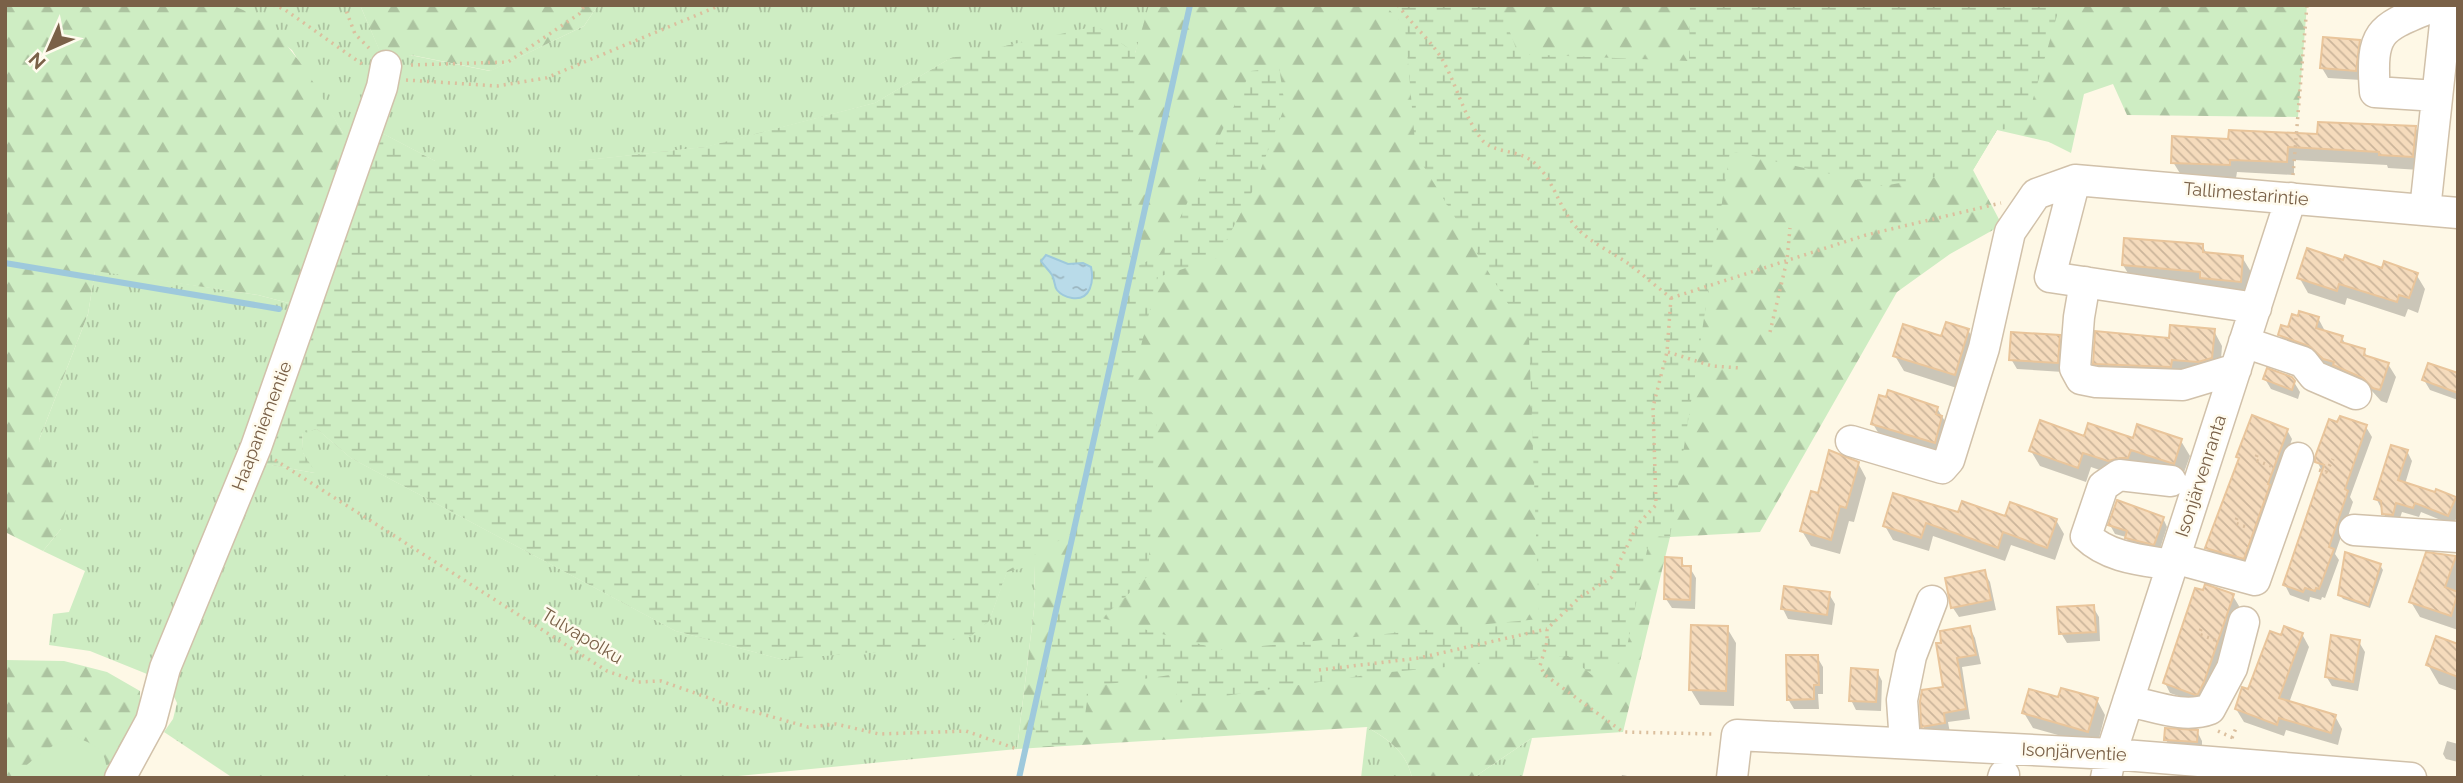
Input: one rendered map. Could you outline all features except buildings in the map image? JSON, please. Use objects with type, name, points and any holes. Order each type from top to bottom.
[{"type":"street","points":[[2437,5],[2397,21],[2383,33],[2375,43],[2373,64],[2375,92],[2437,96]]},
{"type":"street","points":[[2426,210],[2447,5]]},
{"type":"street","name":"Haapaniementie","points":[[120,778],[151,721],[165,668],[256,447],[312,291],[384,73]]},
{"type":"street","name":"Tallimestarintie","points":[[2036,194],[2086,181],[2458,213]]},
{"type":"street","points":[[2086,181],[2050,276],[2256,308]]},
{"type":"street","points":[[1851,441],[1942,468],[1949,460],[1984,348],[2010,232],[2036,194]]},
{"type":"street","name":"Isonjärvenranta","points":[[2108,766],[2291,198]]},
{"type":"street","points":[[2085,282],[2075,368],[2081,379],[2096,382],[2183,385],[2240,356],[2303,362],[2314,376],[2356,394]]},
{"type":"street","points":[[2171,481],[2119,475],[2103,485],[2086,536],[2096,545],[2122,556],[2173,561],[2255,580],[2298,458]]},
{"type":"street","points":[[2354,530],[2458,537]]},
{"type":"street","points":[[1905,743],[1902,700],[1910,656],[1932,601]]},
{"type":"street","points":[[2128,701],[2173,711],[2202,712],[2210,709],[2232,668],[2244,622]]},
{"type":"street","points":[[1732,778],[1737,735]]},
{"type":"street","name":"Isonjärventie","points":[[1737,735],[1905,743],[2108,766],[2411,778]]},
{"type":"path","points":[[273,5],[284,9],[384,73],[497,86],[547,78],[721,5]]},
{"type":"path","points":[[344,5],[355,34],[384,73]]},
{"type":"path","points":[[384,73],[508,62],[579,15],[585,5]]},
{"type":"path","points":[[1398,5],[1442,60],[1484,142],[1531,160],[1544,173],[1564,212],[1578,230],[1631,266],[1671,298]]},
{"type":"path","points":[[2291,198],[2307,5]]},
{"type":"path","points":[[1671,298],[1866,235],[2036,194]]},
{"type":"path","points":[[1769,332],[1787,260],[1790,228]]},
{"type":"path","points":[[1319,670],[1419,659],[1547,629],[1579,598],[1612,577],[1638,524],[1656,505],[1653,407],[1667,352],[1671,298]]},
{"type":"path","points":[[1667,352],[1712,366],[1741,368]]},
{"type":"path","name":"Tulvapolku","points":[[256,447],[607,671],[638,682],[661,681],[723,703],[807,727],[836,724],[879,734],[967,731],[1017,749]]},
{"type":"path","points":[[1547,629],[1547,642],[1540,666],[1545,675],[1623,732],[1737,735]]},
{"type":"path","points":[[2202,712],[2215,729],[2242,740]]},
{"type":"path","points":[[2232,737],[2238,728]]},
{"type":"green space","points":[[5,5],[230,5],[267,25],[282,40],[310,77],[343,133],[360,133],[300,306],[258,295],[95,271],[88,314],[39,440],[68,501],[61,529],[43,551],[5,532]]},
{"type":"green space","points":[[230,5],[360,5],[386,65],[410,55],[490,71],[584,26],[598,5],[1152,5],[1135,53],[951,58],[875,103],[706,147],[579,161],[435,161],[372,128],[360,133],[343,133],[292,50]]},
{"type":"green space","points":[[360,5],[598,5],[584,26],[491,71],[411,55],[386,66]]},
{"type":"green space","points":[[1149,5],[2307,5],[2298,117],[2127,115],[2113,84],[2084,94],[2071,153],[2049,142],[1997,130],[1973,170],[2002,225],[1950,254],[1897,292],[1760,532],[1670,537],[1623,732],[1532,738],[1473,778],[1412,778],[1401,753],[1367,727],[1017,749],[1035,601],[1034,565],[1007,572],[989,621],[972,635],[917,649],[781,659],[676,631],[351,458],[317,429],[302,433],[303,453],[316,473],[255,462],[372,128],[435,161],[579,161],[705,147],[875,103],[951,58],[1097,26],[1135,53]]},
{"type":"green space","points":[[1385,5],[1500,5],[1518,54],[1689,61],[1690,5],[2060,5],[2025,127],[1997,130],[1973,170],[1883,186],[1730,151],[1670,537],[1650,536],[1624,661],[1592,675],[1568,656],[1380,673],[1177,703],[1177,674],[1089,687],[1081,744],[1033,747],[1072,533],[1007,571],[989,621],[972,635],[917,649],[781,659],[676,631],[351,458],[317,429],[302,433],[303,453],[316,473],[255,462],[372,128],[435,161],[579,161],[705,147],[875,103],[951,58],[1097,26],[1135,53],[1130,270],[1163,253],[1251,71],[1279,67],[1285,106],[1252,192],[1217,258],[1158,277],[1131,386],[1157,419],[1148,576],[1102,618],[1222,650],[1539,619],[1529,338],[1416,154],[1405,27]]},
{"type":"green space","points":[[95,270],[258,295],[300,306],[161,664],[147,674],[90,651],[49,645],[53,614],[69,612],[85,571],[43,551],[61,529],[39,440],[88,314]]},
{"type":"green space","points":[[317,429],[351,458],[676,631],[781,659],[989,621],[1007,571],[1034,564],[1035,601],[1017,749],[718,778],[233,778],[164,732],[173,719],[177,703],[167,682],[255,462],[315,473],[303,453],[302,432]]},
{"type":"green space","points":[[5,660],[64,661],[107,672],[140,691],[140,719],[110,778],[5,778]]},
{"type":"green space","points":[[1367,727],[1401,753],[1412,778],[1361,778]]},
{"type":"green space","points":[[72,736],[88,742],[103,754],[106,778],[15,778],[41,754]]},
{"type":"green space","points":[[1532,738],[1522,778],[1473,778]]},
{"type":"water","points":[[1046,255],[1068,264],[1083,263],[1091,267],[1092,278],[1087,293],[1072,298],[1059,292],[1052,275],[1041,261]]},
{"type":"waterway","points":[[1019,778],[1190,5]]},
{"type":"waterway","points":[[5,263],[279,309]]}]
